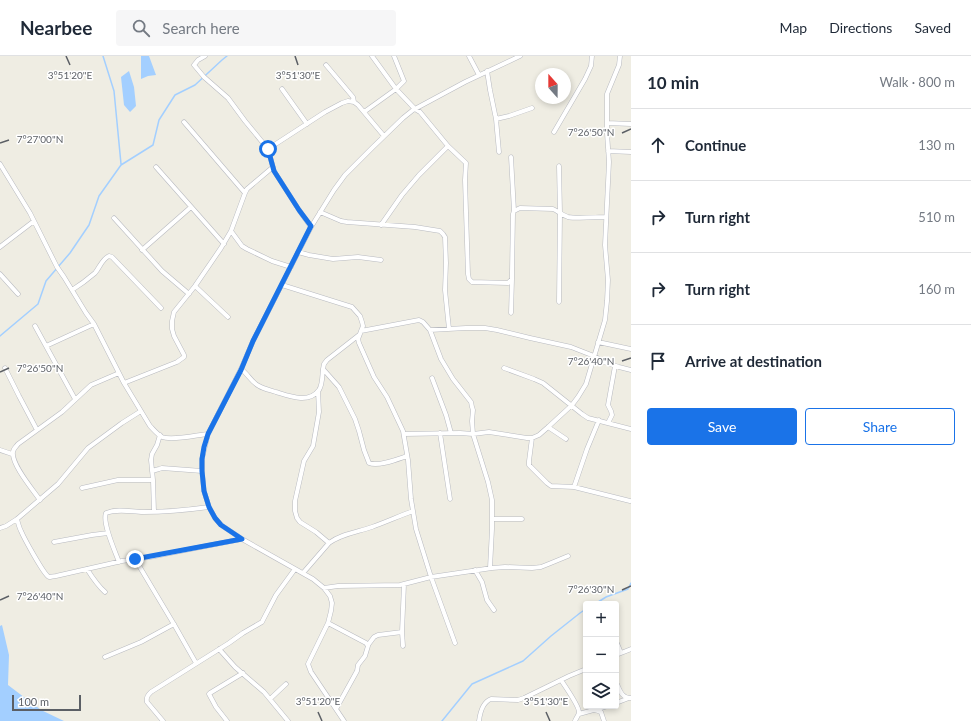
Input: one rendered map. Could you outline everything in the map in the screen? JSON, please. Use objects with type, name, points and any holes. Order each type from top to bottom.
[{"type":"street","points":[[205,56],[198,60],[194,65],[204,77],[228,98],[268,149],[273,167],[299,210],[311,226]]},
{"type":"street","points":[[372,56],[396,88],[415,109],[420,112],[448,146],[467,165],[465,180],[469,280],[472,282],[508,283],[512,280]]},
{"type":"street","points":[[364,112],[404,81],[394,56]]},
{"type":"street","points":[[469,56],[479,75]]},
{"type":"street","points":[[344,721],[311,672],[308,664],[328,623],[332,603],[330,596],[324,588],[313,579],[242,539],[221,525],[215,518],[209,507],[204,491],[202,471],[202,459],[208,434],[311,226],[345,175],[403,118],[415,109],[479,75],[520,56]]},
{"type":"street","points":[[554,132],[585,79],[591,66],[592,56]]},
{"type":"street","points":[[404,434],[473,434],[489,432],[532,438],[539,435],[571,406],[586,384],[605,320],[608,280],[606,217],[609,176],[607,94],[619,65],[620,56]]},
{"type":"street","points":[[326,65],[353,97],[354,102]]},
{"type":"street","points":[[487,71],[496,118],[499,152]]},
{"type":"street","points":[[282,89],[307,124]]},
{"type":"street","points":[[268,149],[307,124],[348,101],[354,102],[358,105],[384,136]]},
{"type":"street","points":[[496,118],[509,116],[532,108]]},
{"type":"street","points":[[184,122],[245,193]]},
{"type":"street","points":[[607,122],[631,124]]},
{"type":"street","points":[[380,225],[419,175],[448,146]]},
{"type":"street","points":[[608,151],[631,152]]},
{"type":"street","points":[[511,156],[514,211],[512,214],[511,312]]},
{"type":"street","points":[[0,164],[34,221],[58,269],[94,324],[124,383],[155,432],[170,439],[208,434]]},
{"type":"street","points":[[559,166],[559,302]]},
{"type":"street","points":[[156,167],[224,244]]},
{"type":"street","points":[[124,383],[177,362],[184,357],[174,336],[172,321],[174,312],[195,286],[224,244],[235,223],[247,189],[273,167]]},
{"type":"street","points":[[142,250],[191,207]]},
{"type":"street","points":[[514,211],[520,208],[553,209],[570,217],[606,217]]},
{"type":"street","points":[[320,212],[341,221],[415,227],[440,231],[444,234],[446,263],[445,290],[449,329]]},
{"type":"street","points":[[114,218],[162,271],[189,294]]},
{"type":"street","points":[[0,247],[34,221]]},
{"type":"street","points":[[231,231],[242,246],[272,261],[291,267]]},
{"type":"street","points":[[298,252],[333,259],[358,257],[381,260]]},
{"type":"street","points":[[72,290],[96,272],[105,259],[109,256],[112,257],[161,308]]},
{"type":"street","points":[[0,274],[18,294]]},
{"type":"street","points":[[282,285],[352,307],[360,316],[363,326],[358,340],[359,343],[374,377],[387,397],[404,434],[416,529],[431,577],[455,643]]},
{"type":"street","points":[[195,286],[228,317]]},
{"type":"street","points":[[241,370],[248,374],[253,382],[263,388],[301,398],[311,396],[318,391],[321,386],[324,364],[360,332],[419,320],[423,322],[430,330],[441,359],[471,402],[473,410],[473,434],[492,500],[490,568]]},
{"type":"street","points":[[46,346],[94,324]]},
{"type":"street","points":[[35,326],[75,399]]},
{"type":"street","points":[[430,330],[466,328],[486,328],[497,330],[571,347],[594,356],[604,362],[631,370]]},
{"type":"street","points":[[598,342],[631,349]]},
{"type":"street","points":[[608,423],[612,415],[608,405],[615,366]]},
{"type":"street","points":[[5,368],[37,430]]},
{"type":"street","points":[[504,368],[539,381],[588,418],[631,429]]},
{"type":"street","points":[[323,369],[339,387],[355,419],[364,450],[370,464],[386,462],[407,456]]},
{"type":"street","points":[[40,500],[17,468],[12,454],[14,449],[18,444],[62,412],[91,385],[119,373]]},
{"type":"street","points":[[432,378],[451,433]]},
{"type":"street","points":[[318,391],[319,412],[313,446],[304,461],[295,501],[295,511],[300,522],[316,532],[328,543]]},
{"type":"street","points":[[0,528],[17,519],[58,484],[88,448],[141,411]]},
{"type":"street","points":[[574,487],[599,420]]},
{"type":"street","points":[[548,427],[566,439]]},
{"type":"street","points":[[440,434],[450,499]]},
{"type":"street","points":[[154,512],[151,460],[160,435]]},
{"type":"street","points":[[532,438],[529,461],[531,467],[551,486],[574,487],[630,501]]},
{"type":"street","points":[[0,450],[12,454]]},
{"type":"street","points":[[152,472],[159,468],[202,471]]},
{"type":"street","points":[[82,488],[118,480],[153,480]]},
{"type":"street","points":[[119,562],[108,533],[105,517],[106,513],[112,511],[154,512],[192,510],[209,507]]},
{"type":"street","points":[[303,573],[328,543],[333,540],[413,511]]},
{"type":"street","points":[[17,519],[20,531],[41,568],[50,577],[119,562],[242,539]]},
{"type":"street","points":[[492,519],[522,519]]},
{"type":"street","points":[[54,542],[92,534],[108,533]]},
{"type":"street","points":[[324,588],[338,586],[392,586],[431,577],[490,568],[532,568],[551,563],[568,556]]},
{"type":"street","points":[[135,559],[196,663]]},
{"type":"street","points":[[87,569],[100,588],[105,592]]},
{"type":"street","points":[[163,721],[147,702],[148,695],[243,632],[262,622],[276,595],[295,569]]},
{"type":"street","points":[[475,570],[482,582],[487,600],[494,610]]},
{"type":"street","points":[[403,646],[402,632],[404,584]]},
{"type":"street","points":[[328,623],[368,645]]},
{"type":"street","points":[[105,656],[141,642],[174,624]]},
{"type":"street","points":[[336,709],[357,671],[358,665],[365,656],[368,645],[374,637],[378,635],[402,632]]},
{"type":"street","points":[[219,649],[229,661],[258,686],[288,721]]},
{"type":"street","points":[[619,649],[621,653],[631,649]]},
{"type":"street","points":[[479,721],[482,709],[488,700],[518,700],[583,670]]},
{"type":"street","points":[[227,721],[216,707],[209,694],[243,673]]},
{"type":"street","points":[[561,680],[570,693],[579,711],[575,721]]},
{"type":"street","points":[[270,699],[286,684]]},
{"type":"street","points":[[619,688],[622,695],[630,698]]},
{"type":"street","points":[[619,702],[630,698]]},
{"type":"street","points":[[579,714],[598,709]]},
{"type":"street","points":[[595,710],[600,712],[604,721]]},
{"type":"water","points":[[141,56],[149,56],[156,75],[141,79]]},
{"type":"water","points":[[129,71],[134,87],[136,106],[130,112],[124,105],[121,77]]},
{"type":"water","points":[[2,625],[9,655],[8,685],[41,710],[64,721],[0,721],[0,626]]},
{"type":"waterway","points":[[103,56],[114,91],[121,164]]},
{"type":"waterway","points":[[0,336],[38,304],[46,281],[70,253],[89,225],[99,196],[121,165],[153,145],[159,120],[175,95],[195,85],[227,56]]},
{"type":"waterway","points":[[600,601],[606,597],[628,589],[631,583]]},
{"type":"waterway","points":[[442,721],[472,684],[523,661],[551,636],[583,611]]},
{"type":"route","points":[[135,559],[242,539],[221,525],[209,507],[204,491],[202,471],[204,447],[208,434],[241,370],[253,341],[311,226],[274,171],[268,149]]}]
